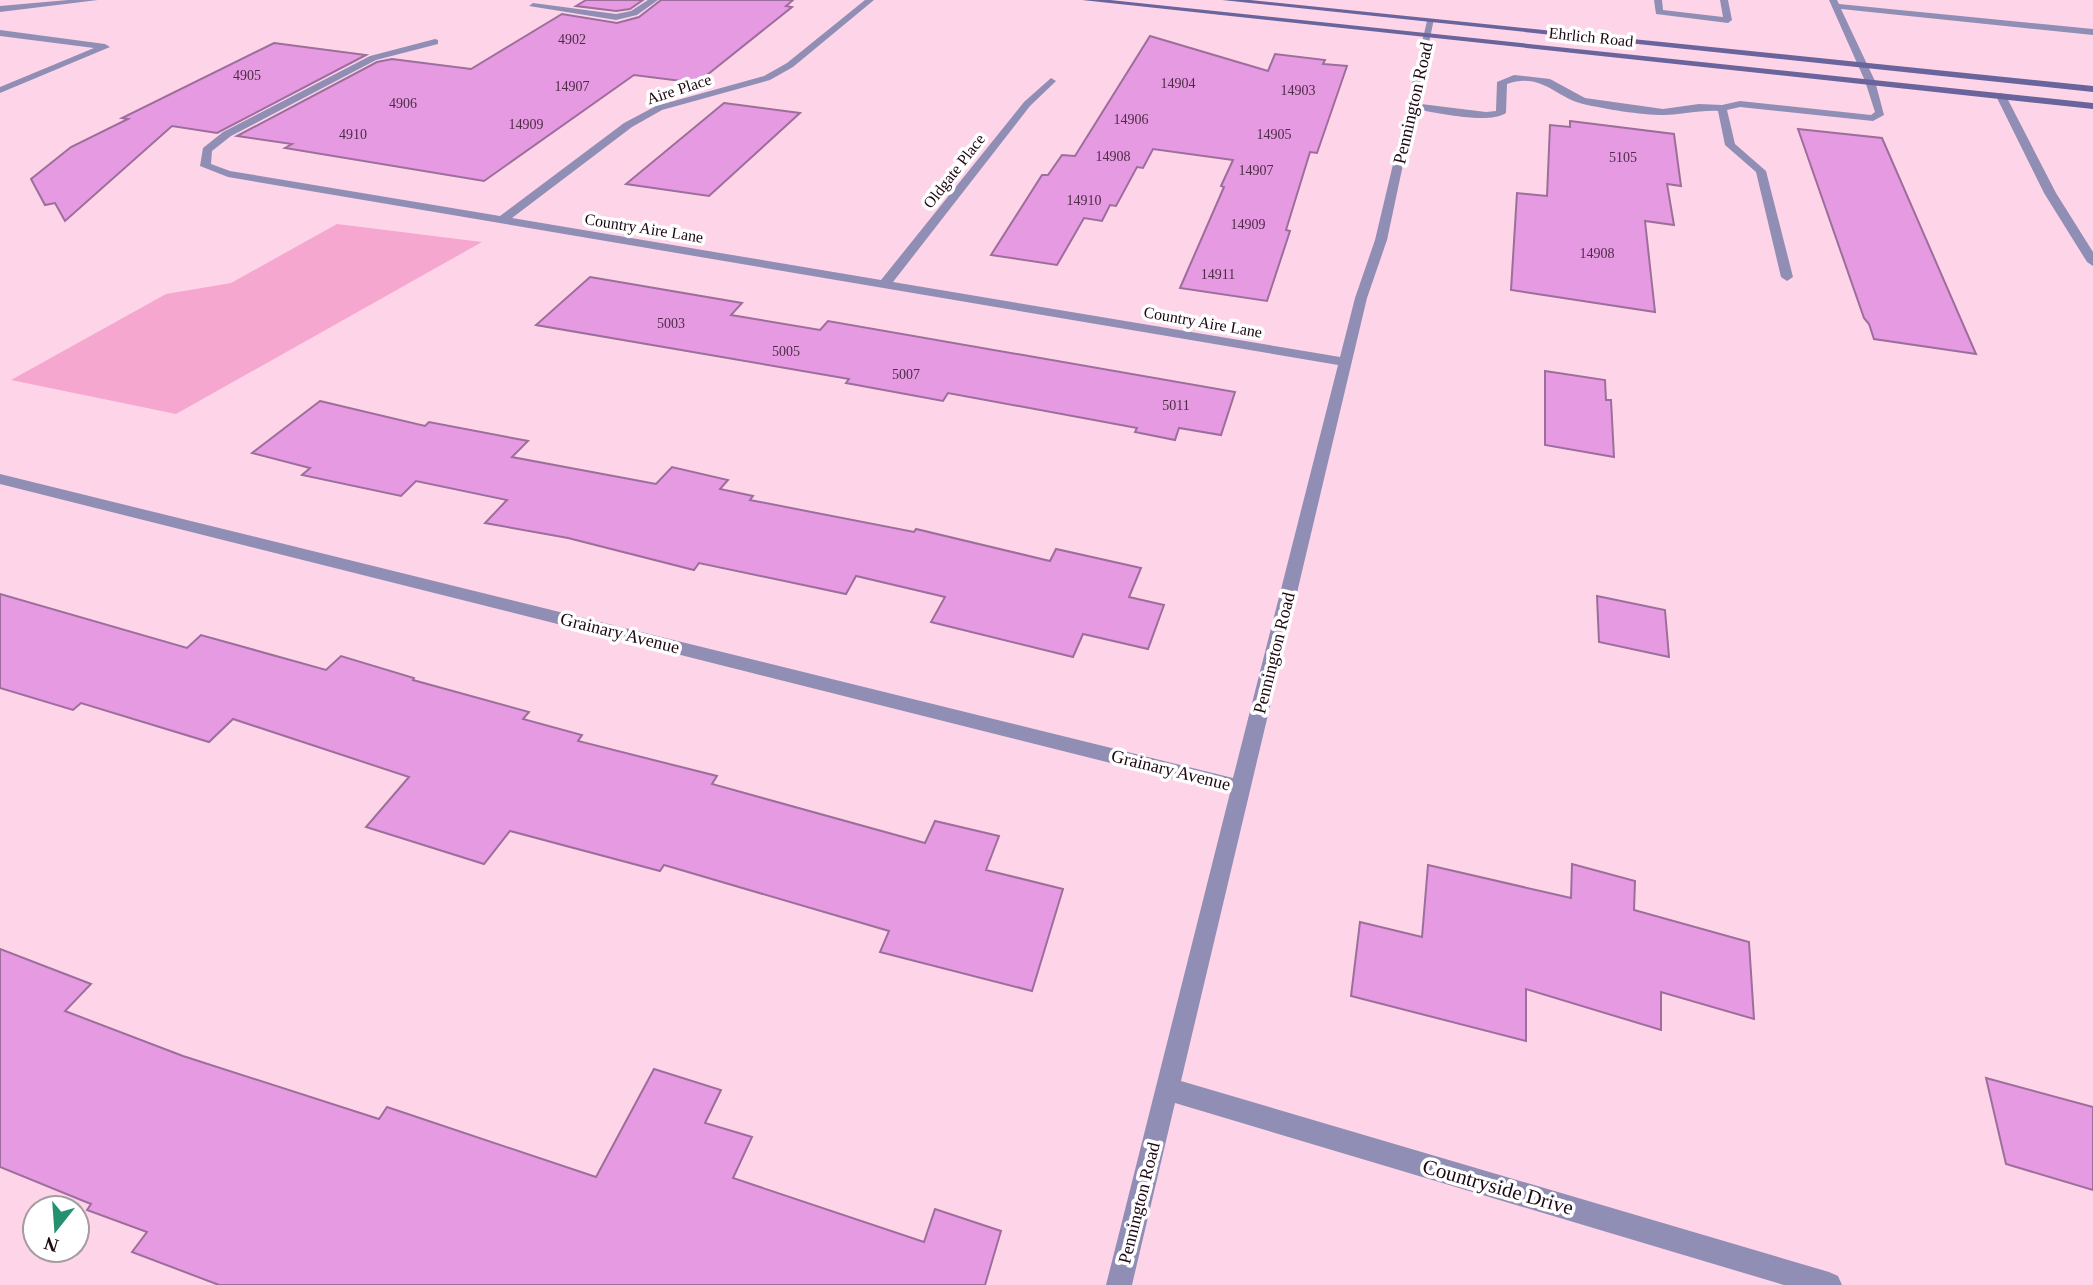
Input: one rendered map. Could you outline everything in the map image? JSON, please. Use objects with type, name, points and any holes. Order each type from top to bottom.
[{"type":"main road","name":"Ehrlich Road","points":[[1086,0],[1862,64],[2093,89]]},
{"type":"main road","name":"Ehrlich Road","points":[[1226,0],[1430,29],[2093,106]]},
{"type":"street","points":[[0,9],[94,0]]},
{"type":"street","points":[[533,6],[616,16],[634,13],[654,0]]},
{"type":"street","name":"Aire Place","points":[[503,220],[628,125],[659,108],[767,78],[790,65],[870,0]]},
{"type":"street","points":[[1658,0],[1659,12],[1728,20],[1724,0]]},
{"type":"street","points":[[1834,3],[2091,33]]},
{"type":"street","points":[[1413,106],[1486,116],[1501,113],[1502,82],[1514,78],[1550,82],[1582,101],[1663,112],[1699,107],[1722,108],[1740,104],[1873,118],[1881,113],[1870,81],[1834,3]]},
{"type":"street","name":"Pennington Road","points":[[1119,1285],[1345,362],[1381,240],[1430,29]]},
{"type":"street","points":[[0,33],[105,47],[0,90]]},
{"type":"street","name":"Country Aire Lane","points":[[435,42],[373,58],[227,134],[207,150],[205,166],[228,174],[1345,362]]},
{"type":"street","name":"Oldgate Place","points":[[885,284],[1027,104],[1052,81]]},
{"type":"street","points":[[2001,96],[2050,193],[2093,261]]},
{"type":"street","points":[[1722,108],[1730,145],[1760,171],[1787,277]]},
{"type":"street","name":"Grainary Avenue","points":[[0,479],[1241,788]]},
{"type":"street","name":"Countryside Drive","points":[[1167,1089],[1829,1285]]},
{"type":"shaded area","points":[[337,224],[482,242],[176,414],[11,380],[166,294],[231,283]]},
{"type":"building","points":[[586,0],[643,0],[630,9],[616,11],[576,6]]},
{"type":"building","points":[[661,0],[793,0],[786,6],[792,7],[697,83],[634,75],[484,181],[285,148],[292,144],[237,136],[377,62],[392,59],[471,69],[562,14],[617,23],[639,17]]},
{"type":"building","points":[[1150,36],[1268,71],[1275,54],[1325,60],[1323,64],[1347,66],[1317,153],[1310,152],[1286,230],[1290,231],[1267,301],[1180,288],[1233,160],[1153,149],[1143,168],[1137,167],[1116,206],[1110,205],[1102,221],[1084,218],[1057,265],[991,255],[1042,175],[1048,175],[1062,155],[1075,156]]},
{"type":"building","points":[[274,43],[366,55],[217,133],[172,126],[65,221],[55,203],[45,205],[31,179],[71,147],[128,119],[122,118]]},
{"type":"building","points":[[724,103],[800,113],[709,196],[626,184]]},
{"type":"building","points":[[1570,121],[1674,134],[1681,186],[1667,184],[1674,225],[1645,221],[1655,312],[1511,290],[1517,193],[1547,196],[1550,125],[1570,127]]},
{"type":"building","points":[[1798,129],[1882,138],[1976,354],[1874,339],[1864,318]]},
{"type":"building","points":[[590,277],[742,303],[731,315],[820,330],[828,321],[1235,392],[1221,435],[1179,428],[1175,440],[1135,432],[1137,428],[948,393],[943,401],[846,383],[849,379],[536,325]]},
{"type":"building","points":[[1545,371],[1605,380],[1606,400],[1611,400],[1614,457],[1545,445]]},
{"type":"building","points":[[320,401],[425,426],[429,422],[528,441],[512,457],[656,484],[672,467],[728,480],[720,489],[753,496],[750,500],[914,532],[916,529],[1050,561],[1056,549],[1141,568],[1129,597],[1164,605],[1148,649],[1083,634],[1073,657],[931,622],[945,597],[856,576],[846,594],[699,563],[694,570],[568,538],[485,523],[507,500],[416,481],[401,496],[302,475],[310,468],[252,453]]},
{"type":"building","points":[[0,594],[187,648],[201,635],[326,670],[341,656],[414,678],[413,680],[529,712],[523,719],[582,735],[578,741],[717,776],[712,784],[925,843],[935,821],[999,836],[986,870],[1063,889],[1032,991],[880,952],[889,931],[664,865],[660,871],[510,831],[484,864],[366,827],[409,777],[233,719],[209,742],[81,703],[73,710],[0,688]]},
{"type":"building","points":[[1597,596],[1665,610],[1669,657],[1599,642]]},
{"type":"building","points":[[1572,864],[1635,881],[1634,910],[1749,942],[1754,1019],[1661,992],[1661,1030],[1526,989],[1526,1041],[1351,996],[1360,922],[1422,937],[1428,865],[1571,898]]},
{"type":"building","points":[[0,949],[91,984],[65,1011],[183,1056],[379,1119],[387,1107],[596,1177],[654,1069],[721,1090],[705,1123],[752,1137],[733,1178],[924,1242],[935,1209],[1001,1231],[985,1285],[219,1285],[132,1252],[147,1232],[91,1211],[91,1194],[66,1194],[0,1167]]},
{"type":"building","points":[[1986,1078],[2093,1107],[2093,1190],[2006,1164]]}]
